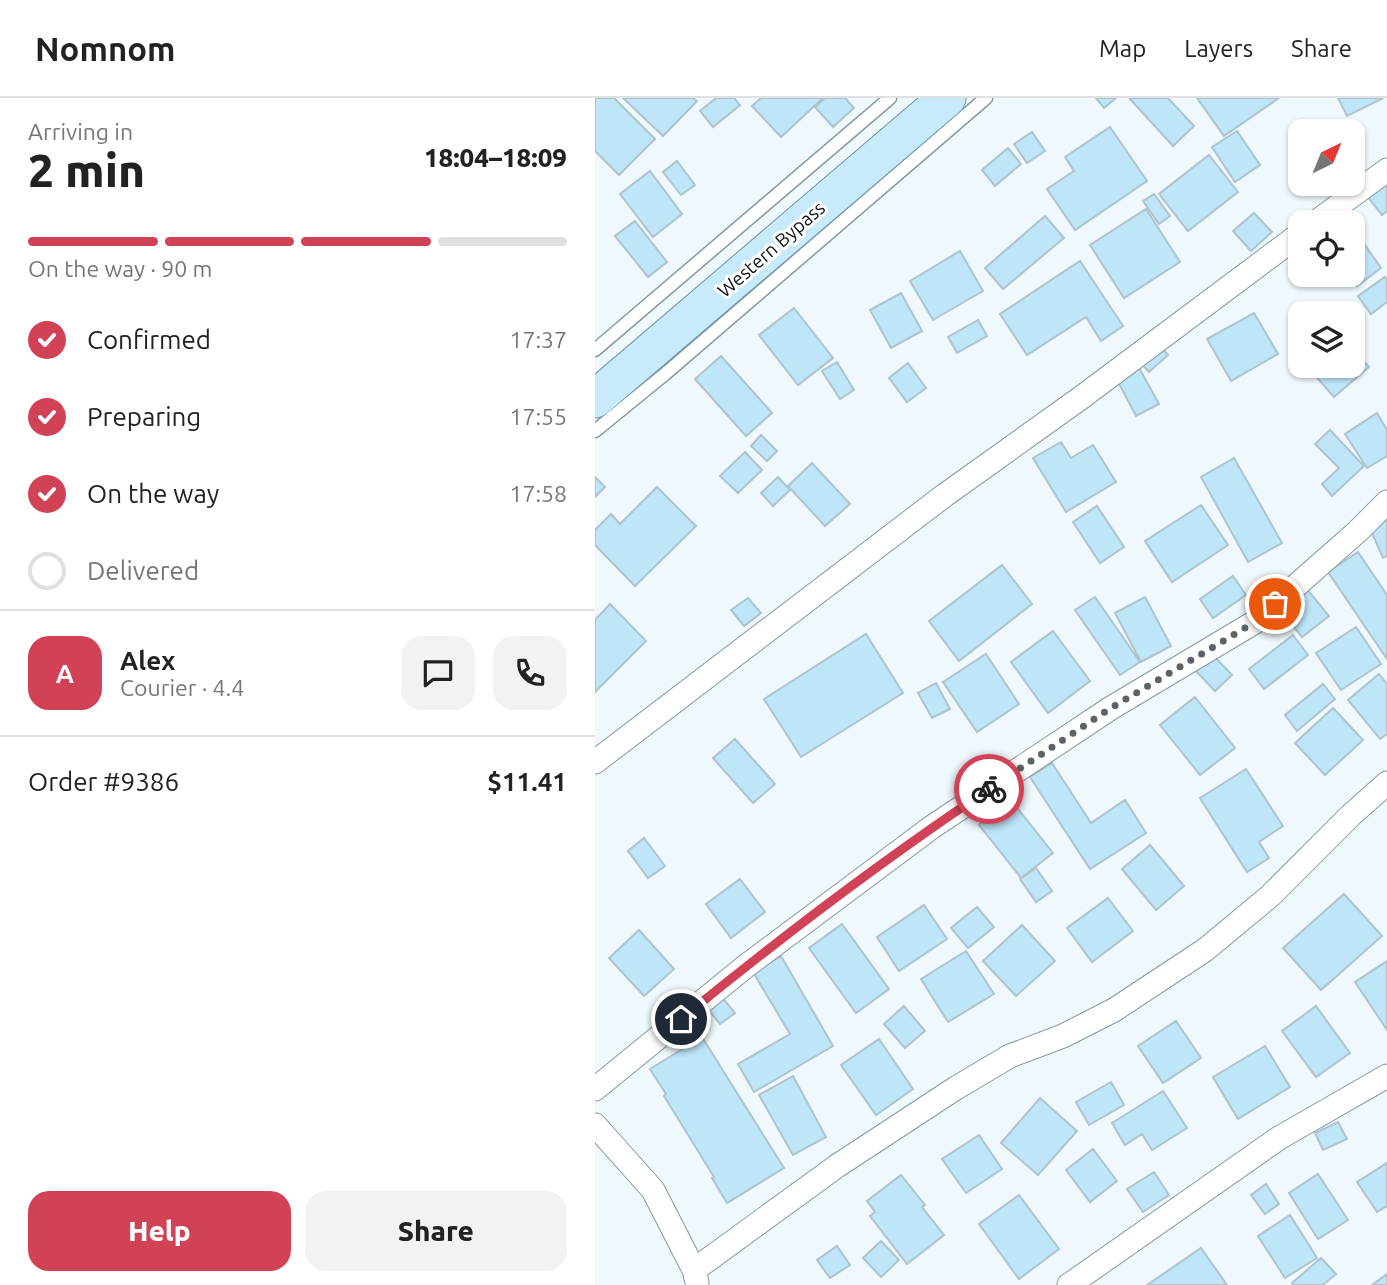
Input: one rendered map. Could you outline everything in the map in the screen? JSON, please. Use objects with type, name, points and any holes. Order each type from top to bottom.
[{"type":"main road","name":"Western Bypass","points":[[595,399],[947,98]]},
{"type":"street","points":[[1332,210],[1387,170]]},
{"type":"street","points":[[595,762],[945,495],[1082,397],[1288,243]]},
{"type":"street","points":[[595,1089],[746,966],[932,827],[1111,708],[1255,622],[1387,502]]},
{"type":"street","points":[[595,1125],[653,1190],[696,1277],[837,1166],[956,1088],[1010,1056],[1063,1036],[1114,1010],[1205,950],[1270,896],[1387,783]]},
{"type":"street","points":[[1069,1285],[1279,1138],[1387,1076]]},
{"type":"lane","points":[[595,351],[890,98]]},
{"type":"lane","points":[[595,431],[697,348],[986,98]]},
{"type":"building","points":[[595,98],[614,98],[655,139],[619,175],[595,151]]},
{"type":"building","points":[[623,98],[693,98],[697,101],[663,136]]},
{"type":"building","points":[[716,98],[734,98],[740,105],[713,127],[700,111]]},
{"type":"building","points":[[761,98],[823,98],[781,137],[752,106]]},
{"type":"building","points":[[825,98],[845,98],[854,108],[833,127],[815,107]]},
{"type":"building","points":[[1096,98],[1116,98],[1104,108]]},
{"type":"building","points":[[1168,98],[1194,126],[1173,146],[1130,99]]},
{"type":"building","points":[[1197,98],[1279,98],[1224,136]]},
{"type":"building","points":[[1338,98],[1383,98],[1347,116]]},
{"type":"building","points":[[1110,127],[1147,181],[1075,230],[1047,189],[1074,171],[1065,157]]},
{"type":"building","points":[[1237,131],[1260,165],[1235,182],[1212,147]]},
{"type":"building","points":[[1032,132],[1045,151],[1027,163],[1014,144]]},
{"type":"building","points":[[1008,148],[1021,164],[995,186],[982,170]]},
{"type":"building","points":[[1209,155],[1238,192],[1188,231],[1159,194]]},
{"type":"building","points":[[677,161],[695,185],[681,195],[663,172]]},
{"type":"building","points":[[650,171],[682,214],[653,237],[620,194]]},
{"type":"building","points":[[1387,181],[1387,211],[1382,215],[1367,196]]},
{"type":"building","points":[[1154,194],[1170,216],[1159,224],[1143,201]]},
{"type":"building","points":[[1146,209],[1180,262],[1124,298],[1090,245]]},
{"type":"building","points":[[1254,213],[1272,232],[1251,251],[1233,231]]},
{"type":"building","points":[[1045,216],[1064,238],[1003,289],[985,268]]},
{"type":"building","points":[[635,221],[667,262],[648,277],[615,236]]},
{"type":"building","points":[[1365,245],[1381,268],[1365,280]]},
{"type":"building","points":[[960,251],[983,291],[933,320],[910,281]]},
{"type":"building","points":[[1080,261],[1123,326],[1101,341],[1086,317],[1027,355],[1000,314]]},
{"type":"building","points":[[1385,277],[1387,280],[1387,302],[1371,314],[1365,301],[1358,296]]},
{"type":"building","points":[[901,293],[922,331],[891,348],[870,310]]},
{"type":"building","points":[[794,308],[833,358],[798,385],[759,335]]},
{"type":"building","points":[[1254,313],[1278,354],[1231,381],[1207,339]]},
{"type":"building","points":[[978,320],[987,336],[957,353],[948,337]]},
{"type":"building","points":[[1156,341],[1168,355],[1149,372],[1137,358]]},
{"type":"building","points":[[721,356],[772,413],[746,436],[695,379]]},
{"type":"building","points":[[837,362],[854,390],[840,399],[822,371]]},
{"type":"building","points":[[908,363],[926,388],[907,402],[889,378]]},
{"type":"building","points":[[1138,366],[1159,404],[1136,416],[1116,378]]},
{"type":"building","points":[[1317,378],[1356,378],[1334,397]]},
{"type":"building","points":[[1377,413],[1387,430],[1387,456],[1367,468],[1345,434]]},
{"type":"building","points":[[1330,430],[1364,466],[1332,496],[1322,484],[1339,468],[1315,444]]},
{"type":"building","points":[[761,435],[777,451],[767,461],[751,446]]},
{"type":"building","points":[[1061,442],[1071,458],[1093,445],[1116,482],[1066,512],[1033,458]]},
{"type":"building","points":[[745,452],[762,470],[738,493],[720,476]]},
{"type":"building","points":[[1234,458],[1282,543],[1248,562],[1201,477]]},
{"type":"building","points":[[812,463],[850,504],[825,526],[788,486]]},
{"type":"building","points":[[595,477],[605,487],[595,497]]},
{"type":"building","points":[[778,477],[790,490],[773,506],[761,493]]},
{"type":"building","points":[[657,487],[696,526],[635,586],[595,545],[595,530],[611,514],[620,524]]},
{"type":"building","points":[[1201,505],[1228,545],[1172,582],[1145,541]]},
{"type":"building","points":[[1097,506],[1124,547],[1100,563],[1073,522]]},
{"type":"building","points":[[1387,516],[1387,556],[1383,558],[1368,524]]},
{"type":"building","points":[[1358,552],[1387,595],[1387,659],[1328,572]]},
{"type":"building","points":[[1002,565],[1032,604],[959,661],[929,621]]},
{"type":"building","points":[[1233,576],[1246,595],[1213,618],[1200,599]]},
{"type":"building","points":[[1306,588],[1329,616],[1302,637],[1280,610]]},
{"type":"building","points":[[1095,597],[1140,662],[1120,675],[1075,610]]},
{"type":"building","points":[[1145,597],[1171,646],[1141,662],[1115,613]]},
{"type":"building","points":[[748,598],[761,613],[744,626],[731,610]]},
{"type":"building","points":[[610,604],[646,641],[595,692],[595,620]]},
{"type":"building","points":[[1356,627],[1381,664],[1341,690],[1316,653]]},
{"type":"building","points":[[1053,631],[1090,681],[1048,713],[1011,662]]},
{"type":"building","points":[[866,634],[903,693],[801,757],[764,699]]},
{"type":"building","points":[[1293,635],[1308,655],[1264,689],[1249,669]]},
{"type":"building","points":[[1211,653],[1232,675],[1215,691],[1194,669]]},
{"type":"building","points":[[986,654],[1019,704],[977,732],[943,682]]},
{"type":"building","points":[[1379,674],[1387,684],[1387,734],[1380,739],[1348,700]]},
{"type":"building","points":[[936,683],[950,709],[932,718],[918,693]]},
{"type":"building","points":[[1323,684],[1335,699],[1297,731],[1285,715]]},
{"type":"building","points":[[1195,697],[1235,748],[1200,775],[1160,725]]},
{"type":"building","points":[[1333,708],[1363,740],[1325,775],[1295,743]]},
{"type":"building","points":[[735,739],[775,784],[753,803],[713,758]]},
{"type":"building","points":[[1052,763],[1091,823],[1125,800],[1146,833],[1090,869],[1030,777]]},
{"type":"building","points":[[1246,769],[1283,826],[1259,842],[1269,858],[1247,872],[1200,798]]},
{"type":"building","points":[[1011,800],[1053,853],[1021,878],[979,825]]},
{"type":"building","points":[[644,838],[665,866],[648,878],[628,851]]},
{"type":"building","points":[[1150,845],[1184,886],[1156,910],[1122,869]]},
{"type":"building","points":[[1036,868],[1052,891],[1036,902],[1020,879]]},
{"type":"building","points":[[740,879],[765,912],[731,938],[706,904]]},
{"type":"building","points":[[1344,894],[1382,936],[1321,990],[1283,948]]},
{"type":"building","points":[[1108,898],[1133,931],[1092,962],[1067,928]]},
{"type":"building","points":[[924,905],[947,939],[899,971],[877,937]]},
{"type":"building","points":[[977,907],[994,927],[968,948],[951,928]]},
{"type":"building","points":[[842,924],[889,989],[856,1013],[809,948]]},
{"type":"building","points":[[1022,925],[1055,961],[1016,996],[983,961]]},
{"type":"building","points":[[639,930],[674,969],[644,996],[609,958]]},
{"type":"building","points":[[966,951],[994,994],[948,1022],[921,979]]},
{"type":"building","points":[[781,956],[833,1046],[754,1092],[738,1064],[790,1034],[753,972]]},
{"type":"building","points":[[1387,961],[1387,1030],[1355,982]]},
{"type":"building","points":[[721,996],[735,1013],[720,1024],[706,1007]]},
{"type":"building","points":[[904,1006],[925,1031],[905,1048],[884,1024]]},
{"type":"building","points":[[1316,1006],[1350,1053],[1316,1077],[1282,1031]]},
{"type":"building","points":[[1176,1021],[1201,1058],[1163,1083],[1138,1046]]},
{"type":"building","points":[[702,1037],[784,1168],[727,1203],[650,1069]]},
{"type":"building","points":[[879,1039],[913,1089],[876,1115],[841,1065]]},
{"type":"building","points":[[1265,1046],[1290,1087],[1238,1119],[1213,1077]]},
{"type":"building","points":[[793,1076],[826,1137],[793,1155],[759,1095]]},
{"type":"building","points":[[1111,1082],[1124,1105],[1089,1125],[1076,1102]]},
{"type":"building","points":[[1163,1091],[1187,1128],[1152,1150],[1142,1134],[1125,1145],[1112,1123]]},
{"type":"building","points":[[1040,1098],[1077,1131],[1038,1175],[1001,1143]]},
{"type":"building","points":[[1338,1122],[1347,1139],[1323,1150],[1315,1133]]},
{"type":"building","points":[[979,1135],[1002,1169],[966,1193],[942,1159]]},
{"type":"building","points":[[1093,1149],[1117,1181],[1090,1202],[1066,1170]]},
{"type":"building","points":[[1387,1163],[1387,1206],[1377,1212],[1357,1182]]},
{"type":"building","points":[[1154,1172],[1169,1195],[1143,1212],[1127,1189]]},
{"type":"building","points":[[1318,1174],[1348,1220],[1318,1239],[1289,1193]]},
{"type":"building","points":[[901,1175],[944,1235],[907,1264],[870,1216],[875,1212],[867,1201]]},
{"type":"building","points":[[1266,1184],[1279,1204],[1265,1214],[1251,1195]]},
{"type":"building","points":[[1019,1195],[1059,1249],[1019,1279],[979,1224]]},
{"type":"building","points":[[1290,1215],[1317,1258],[1285,1278],[1258,1236]]},
{"type":"building","points":[[881,1241],[899,1260],[881,1277],[863,1258]]},
{"type":"building","points":[[837,1246],[850,1265],[830,1278],[817,1260]]},
{"type":"building","points":[[1201,1248],[1227,1285],[1147,1285]]},
{"type":"building","points":[[1321,1258],[1336,1274],[1323,1285],[1293,1285],[1292,1283]]},
{"type":"building","points":[[1387,1274],[1387,1285],[1372,1285]]},
{"type":"way so far","points":[[989,789],[1111,708],[1255,622],[1275,604]]},
{"type":"route","points":[[681,1019],[746,966],[932,827],[989,789]]}]
